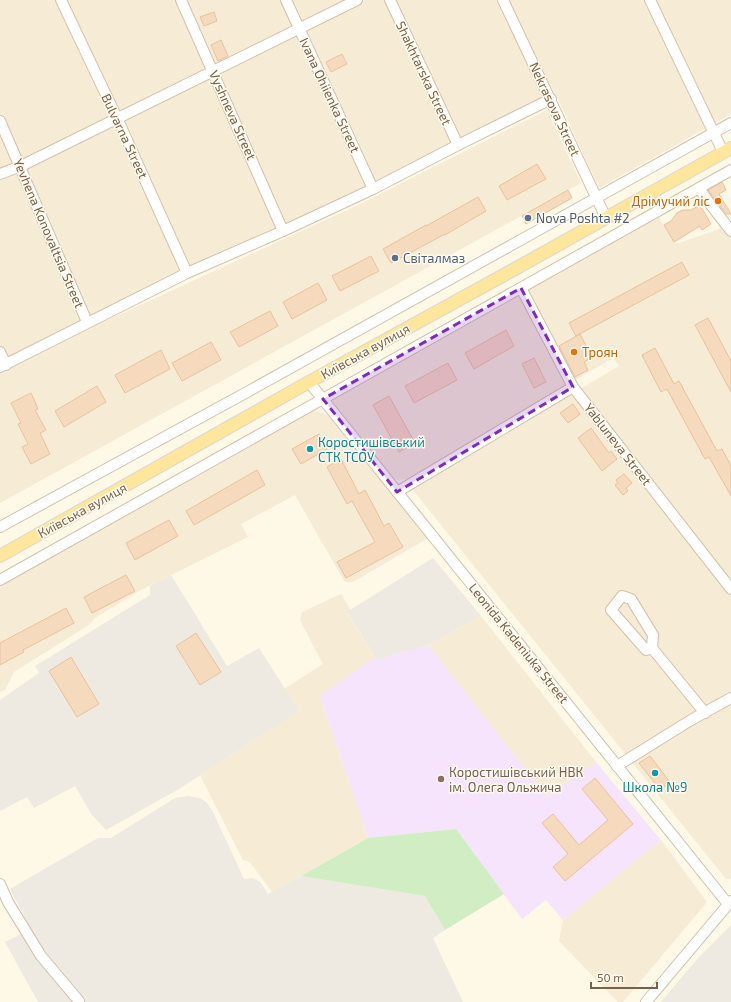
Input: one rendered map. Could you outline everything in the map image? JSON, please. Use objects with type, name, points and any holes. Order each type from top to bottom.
[{"type":"main road","name":"Київська вулиця","points":[[0,556],[309,382],[727,150]]},
{"type":"street","name":"Bulvarna Street","points":[[61,0],[117,118],[187,273]]},
{"type":"street","name":"Vyshneva Street","points":[[181,0],[283,231]]},
{"type":"street","name":"Ivana Ohiienka Street","points":[[286,0],[373,189]]},
{"type":"street","points":[[0,174],[21,166],[357,0]]},
{"type":"street","name":"Shakhtarska Street","points":[[390,0],[458,145]]},
{"type":"street","name":"Nekrasova Street","points":[[503,0],[606,218]]},
{"type":"street","points":[[650,0],[713,133],[727,150]]},
{"type":"street","points":[[0,352],[3,366],[87,322],[187,273],[283,231],[373,189],[551,99]]},
{"type":"street","name":"Yevhena Konovaltsia Street","points":[[0,121],[21,166],[87,322]]},
{"type":"street","points":[[0,527],[249,391],[731,123]]},
{"type":"street","points":[[0,580],[731,170]]},
{"type":"street","points":[[699,188],[731,231]]},
{"type":"street","name":"Yabluneva Street","points":[[521,288],[573,387],[731,589]]},
{"type":"street","name":"Leonida Kadeniuka Street","points":[[309,382],[617,766],[730,902]]},
{"type":"street","points":[[397,492],[573,387]]},
{"type":"street","points":[[652,648],[646,650],[611,610],[622,596],[630,599],[653,635],[652,648],[705,713]]},
{"type":"street","points":[[617,766],[731,698]]},
{"type":"street","points":[[0,884],[8,902],[41,956],[79,1001]]},
{"type":"street","points":[[646,1002],[730,902]]},
{"type":"highlighted area","points":[[521,288],[573,387],[397,492],[323,399]]},
{"type":"shaded area","points":[[0,0],[731,0],[731,114],[599,188],[557,97],[465,139],[0,361]]},
{"type":"shaded area","points":[[547,110],[581,183],[0,503],[0,373],[97,325],[358,205]]},
{"type":"shaded area","points":[[657,214],[676,244],[725,227],[731,234],[731,879],[726,879],[412,489],[619,366],[613,358],[407,479],[397,480],[389,476],[332,401]]},
{"type":"shaded area","points":[[314,411],[331,417],[430,537],[353,582],[347,582],[344,581],[295,495],[241,524],[248,537],[139,591],[95,618],[89,625],[14,672],[5,690],[0,692],[0,586],[267,434],[305,414]]},
{"type":"shaded area","points":[[433,558],[481,616],[428,645],[377,660],[347,612]]},
{"type":"shaded area","points":[[171,575],[227,666],[259,648],[299,711],[179,789],[106,830],[92,815],[75,786],[34,808],[27,797],[0,811],[0,700],[39,673],[35,666],[150,595],[150,586]]},
{"type":"shaded area","points":[[341,594],[351,610],[347,613],[375,657],[320,696],[368,838],[272,892],[250,862],[243,860],[200,775],[299,711],[284,689],[323,664],[300,620],[302,612]]},
{"type":"shaded area","points":[[481,616],[596,762],[547,796],[428,645]]},
{"type":"shaded area","name":"Коростишівський НВК ім. Олега Ольжича","points":[[428,645],[547,796],[596,762],[661,840],[563,920],[546,900],[522,919],[456,829],[368,838],[320,696],[375,657],[377,660]]},
{"type":"shaded area","points":[[188,796],[200,798],[207,803],[213,812],[244,879],[253,878],[260,882],[268,894],[301,876],[425,896],[445,930],[433,938],[463,1002],[38,1002],[5,942],[31,929],[10,889],[98,838],[111,838],[175,798]]},
{"type":"shaded area","points":[[661,840],[707,902],[623,1002],[618,1002],[559,941],[563,920]]},
{"type":"shaded area","points":[[731,925],[731,1002],[661,1002],[700,956]]},
{"type":"green space","points":[[456,829],[504,894],[445,930],[425,896],[301,876],[368,838]]},
{"type":"building","points":[[214,12],[217,21],[204,26],[200,17]]},
{"type":"building","points":[[221,40],[228,56],[218,61],[211,45]]},
{"type":"building","points":[[342,54],[347,64],[331,72],[326,62]]},
{"type":"building","points":[[537,164],[546,179],[507,200],[499,186]]},
{"type":"building","name":"Дрімучий ліс","points":[[722,182],[726,190],[719,194],[731,214],[726,214],[708,190]]},
{"type":"building","points":[[568,190],[572,198],[526,224],[522,216]]},
{"type":"building","points":[[478,197],[486,211],[445,235],[391,263],[383,249]]},
{"type":"building","points":[[700,205],[711,224],[702,230],[700,226],[674,242],[664,225],[671,221],[677,213],[682,210],[691,210]]},
{"type":"building","points":[[371,256],[379,271],[340,291],[332,276]]},
{"type":"building","points":[[682,262],[689,275],[576,336],[569,323]]},
{"type":"building","points":[[318,283],[327,300],[292,319],[283,302]]},
{"type":"building","points":[[270,311],[278,326],[239,347],[230,332]]},
{"type":"building","points":[[708,318],[731,361],[731,392],[695,325]]},
{"type":"building","points":[[506,330],[514,346],[474,369],[465,353]]},
{"type":"building","name":"Троян","points":[[580,334],[592,357],[584,362],[588,370],[575,377],[559,346]]},
{"type":"building","points":[[211,342],[221,360],[182,381],[172,363]]},
{"type":"building","points":[[655,348],[674,384],[679,381],[717,451],[722,449],[731,466],[731,496],[709,457],[705,459],[667,389],[661,392],[642,355]]},
{"type":"building","points":[[161,350],[170,369],[125,393],[115,375]]},
{"type":"building","points":[[534,358],[546,382],[534,388],[522,364]]},
{"type":"building","points":[[448,363],[457,380],[414,403],[405,386]]},
{"type":"building","points":[[97,386],[106,402],[64,427],[55,411]]},
{"type":"building","points":[[31,393],[38,409],[35,410],[46,430],[40,433],[50,454],[31,464],[22,447],[28,444],[18,424],[21,423],[11,403]]},
{"type":"building","points":[[389,396],[415,443],[399,452],[373,405]]},
{"type":"building","points":[[573,404],[580,414],[568,423],[560,413]]},
{"type":"building","points":[[591,428],[609,453],[611,451],[617,459],[602,471],[578,438]]},
{"type":"building","name":"Коростишівський СТК ТСОУ","points":[[319,434],[327,449],[301,464],[292,449]]},
{"type":"building","points":[[341,459],[359,494],[365,490],[384,526],[389,523],[403,547],[346,578],[337,562],[375,542],[352,501],[347,504],[327,467]]},
{"type":"building","points":[[257,470],[265,485],[194,525],[186,511]]},
{"type":"building","points":[[624,474],[632,483],[626,488],[628,491],[623,495],[615,485],[618,483],[616,480]]},
{"type":"building","points":[[169,520],[178,536],[135,560],[126,543]]},
{"type":"building","points":[[126,575],[135,591],[92,613],[84,597]]},
{"type":"building","points":[[66,608],[74,623],[23,650],[24,652],[0,665],[0,643]]},
{"type":"building","points":[[196,633],[221,672],[200,685],[176,646]]},
{"type":"building","points":[[71,657],[99,704],[77,717],[49,671]]},
{"type":"building","name":"Школа №9","points":[[650,756],[670,782],[660,790],[639,763]]},
{"type":"building","points":[[595,778],[633,824],[565,881],[553,867],[568,854],[542,823],[553,814],[579,845],[608,820],[582,789]]},
{"type":"place","name":"Дрімучий ліс","points":[[718,201]]},
{"type":"place","name":"Nova Poshta #2","points":[[528,218]]},
{"type":"place","name":"Світалмаз","points":[[395,258]]},
{"type":"place","name":"Троян","points":[[574,352]]},
{"type":"place","name":"Коростишівський СТК ТСОУ","points":[[310,449]]},
{"type":"place","name":"Школа №9","points":[[655,773]]},
{"type":"place","name":"Коростишівський НВК ім. Олега Ольжича","points":[[441,779]]}]
